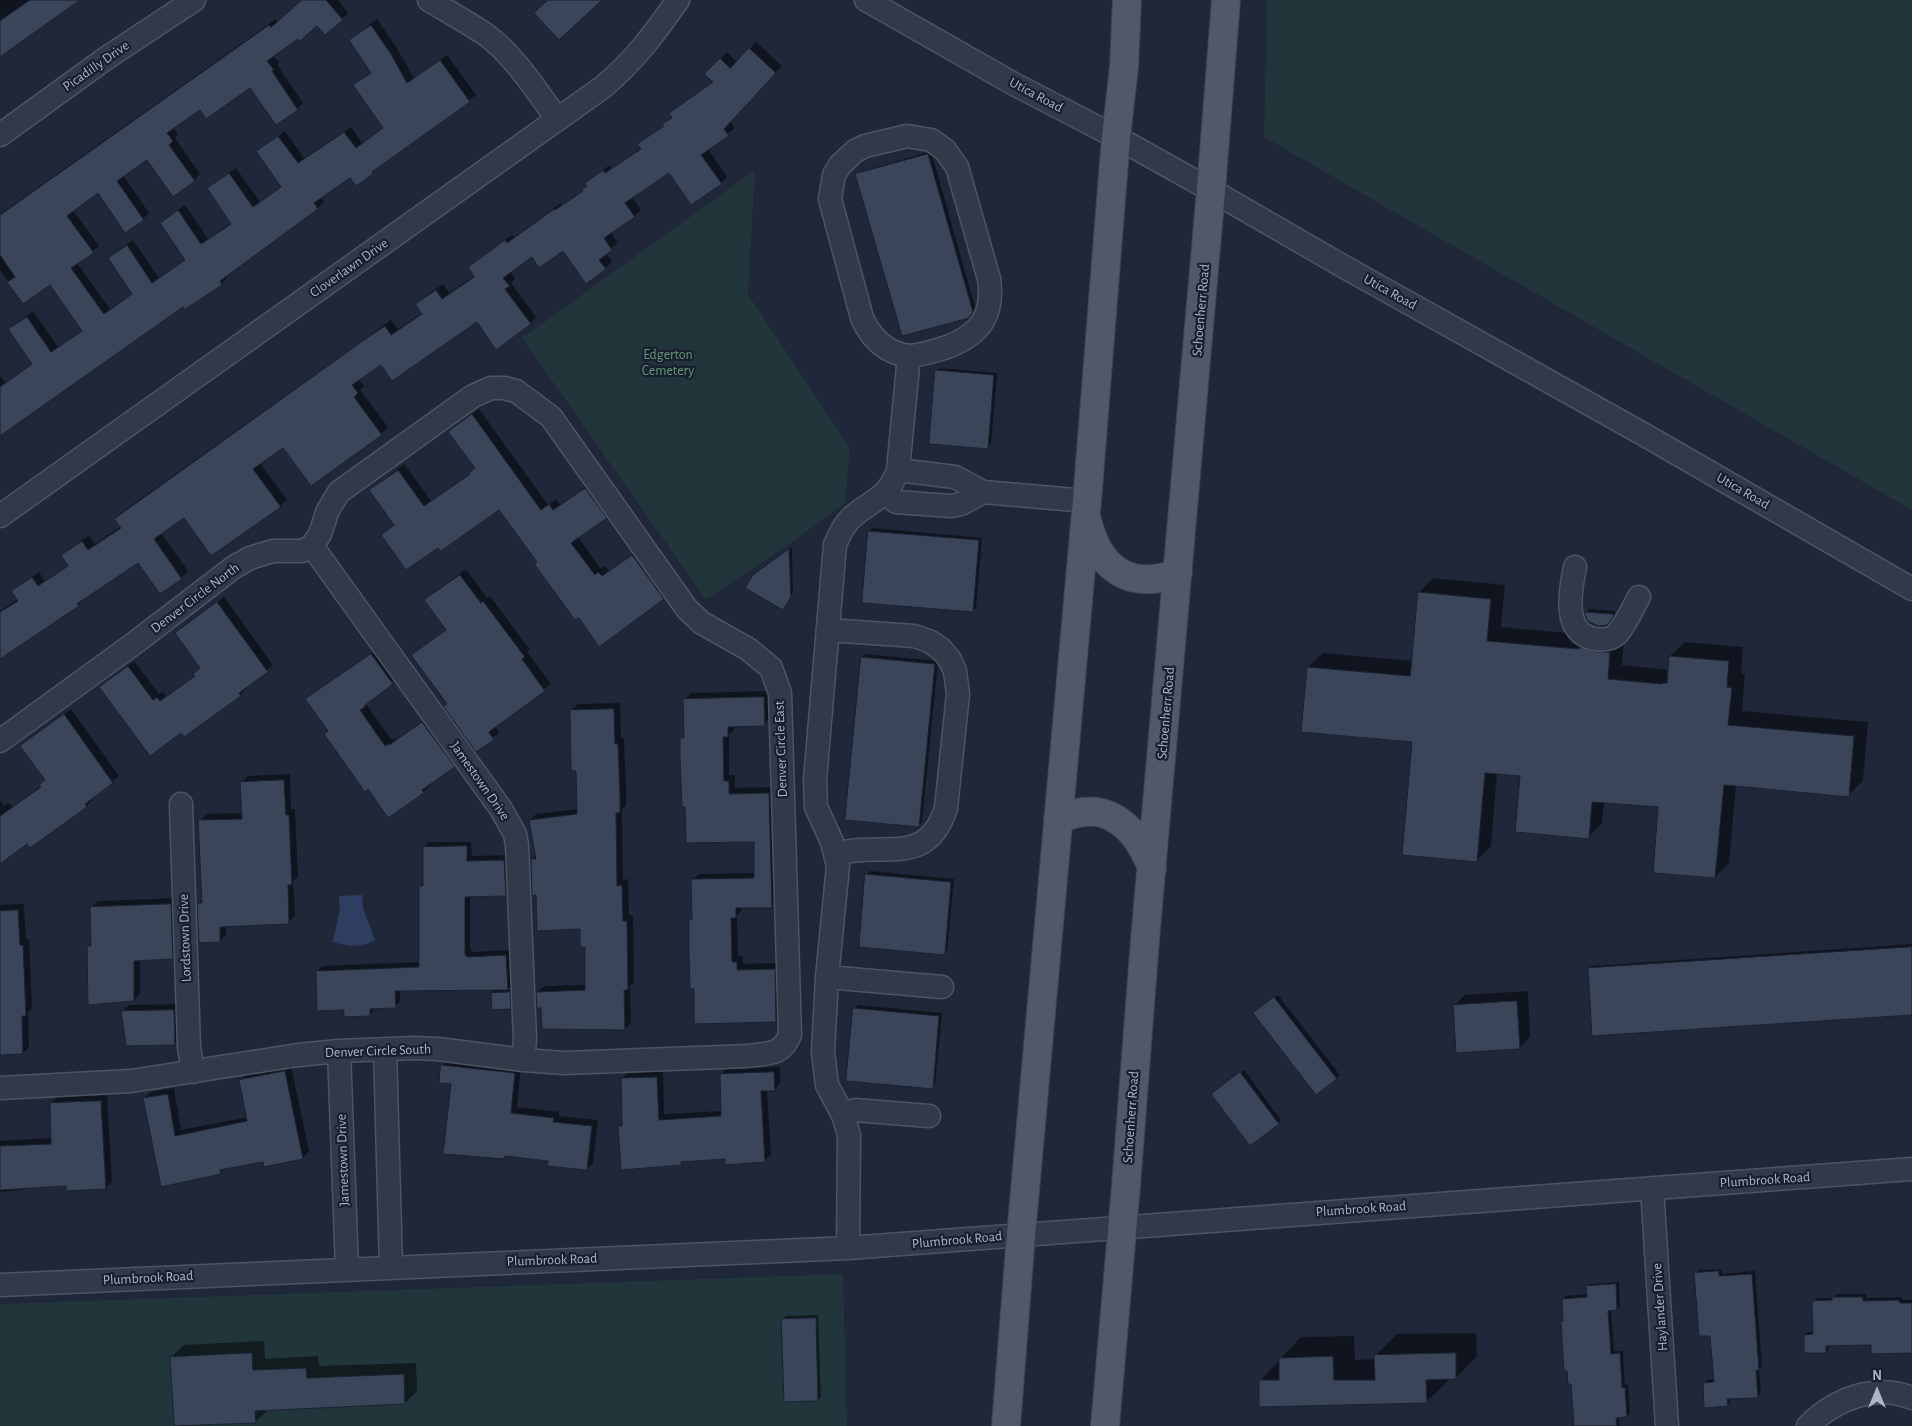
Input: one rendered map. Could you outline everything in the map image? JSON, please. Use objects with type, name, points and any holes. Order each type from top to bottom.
[{"type":"main road","points":[[1006,1426],[1021,1235],[1086,508],[1116,137],[1124,67],[1127,0]]},
{"type":"main road","name":"Schoenherr Road","points":[[1105,1426],[1212,190],[1226,0]]},
{"type":"main road","points":[[1086,508],[1096,545],[1114,569],[1139,580],[1165,578],[1178,574]]},
{"type":"main road","points":[[1058,820],[1071,814],[1083,812],[1098,812],[1114,817],[1138,838],[1152,868]]},
{"type":"street","name":"Picadilly Drive","points":[[0,135],[106,59],[194,0]]},
{"type":"street","points":[[429,0],[493,41],[528,78],[557,119]]},
{"type":"street","name":"Cloverlawn Drive","points":[[0,516],[603,88],[646,45],[678,0]]},
{"type":"street","name":"Utica Road","points":[[866,0],[1014,84],[1212,190],[1912,589]]},
{"type":"street","points":[[907,136],[931,140],[945,150],[957,167],[989,279],[991,293],[989,308],[983,321],[973,334],[958,342],[928,353],[909,356],[895,353],[885,348],[867,329],[862,318],[830,199],[834,175],[840,165],[851,154],[865,146],[907,136]]},
{"type":"street","points":[[848,1248],[849,1135],[843,1115],[827,1085],[824,1072],[827,976],[838,866],[832,842],[819,818],[814,794],[834,553],[839,534],[852,517],[886,493],[894,481],[898,470],[909,356]]},
{"type":"street","name":"Denver Circle East","points":[[312,546],[320,534],[328,510],[339,492],[473,396],[491,388],[504,388],[516,391],[551,417],[687,609],[702,622],[748,649],[771,668],[780,693],[790,1035],[785,1046]]},
{"type":"street","points":[[898,470],[955,477],[983,492],[1086,508]]},
{"type":"street","points":[[886,493],[896,502],[951,506],[961,504],[983,492]]},
{"type":"street","name":"Denver Circle North","points":[[0,741],[136,642],[234,567],[250,558],[273,551],[302,551],[312,546]]},
{"type":"street","name":"Jamestown Drive","points":[[312,546],[501,809],[515,834],[525,1040],[522,1060]]},
{"type":"street","points":[[1575,568],[1571,584],[1572,620],[1585,636],[1608,639],[1616,634],[1639,597]]},
{"type":"street","points":[[828,630],[914,636],[929,641],[941,649],[950,660],[955,670],[958,694],[946,808],[942,822],[934,834],[921,844],[911,848],[862,849],[836,854]]},
{"type":"street","name":"Lordstown Drive","points":[[181,804],[189,1047],[193,1072]]},
{"type":"street","points":[[827,976],[942,987]]},
{"type":"street","name":"Denver Circle South","points":[[0,1088],[131,1081],[298,1054],[339,1051],[438,1049],[522,1060],[564,1063],[748,1056],[776,1053],[785,1046]]},
{"type":"street","points":[[385,1049],[391,1267]]},
{"type":"street","name":"Jamestown Drive","points":[[339,1051],[347,1269]]},
{"type":"street","points":[[843,1115],[855,1110],[929,1116]]},
{"type":"street","name":"Plumbrook Road","points":[[0,1285],[848,1248],[1912,1169]]},
{"type":"street","name":"Haylander Drive","points":[[1652,1188],[1668,1426]]},
{"type":"street","points":[[1808,1426],[1830,1407],[1849,1398],[1880,1391],[1903,1394],[1912,1398]]},
{"type":"green space","points":[[1267,0],[1912,0],[1912,510],[1264,137]]},
{"type":"green space","name":"Edgerton Cemetery","points":[[755,170],[748,294],[850,448],[845,503],[792,542],[706,600],[522,338]]},
{"type":"green space","points":[[843,1274],[847,1426],[0,1426],[0,1304]]},
{"type":"water","points":[[362,895],[363,908],[375,940],[354,946],[333,942],[340,908],[339,896]]},
{"type":"building","points":[[30,0],[80,0],[0,57],[0,21]]},
{"type":"building","points":[[302,0],[326,0],[343,20],[325,35],[317,26],[300,41],[298,39],[267,61],[298,110],[276,125],[250,88],[206,119],[200,110],[167,133],[173,141],[169,145],[195,181],[173,197],[147,160],[117,181],[144,220],[125,233],[98,193],[67,216],[94,253],[71,268],[104,314],[132,294],[108,258],[127,245],[152,283],[185,260],[160,223],[178,210],[201,244],[231,224],[207,188],[229,173],[253,207],[281,187],[256,151],[278,136],[298,163],[344,132],[356,148],[383,128],[353,85],[371,73],[349,40],[371,25],[391,54],[407,83],[440,60],[470,102],[372,172],[373,174],[356,186],[350,178],[314,203],[318,209],[220,281],[222,285],[184,310],[183,307],[0,436],[0,387],[32,364],[8,329],[27,317],[51,352],[82,331],[50,285],[23,304],[7,282],[15,277],[0,255],[0,215],[269,25],[271,27]]},
{"type":"building","points":[[548,0],[602,0],[559,40],[534,13]]},
{"type":"building","points":[[749,48],[776,73],[724,129],[729,136],[701,155],[722,184],[691,205],[669,173],[625,203],[635,217],[604,238],[612,250],[599,260],[606,269],[586,284],[563,251],[539,268],[532,257],[503,278],[510,286],[505,289],[531,324],[496,350],[477,322],[392,381],[381,365],[352,385],[358,393],[354,397],[382,435],[311,486],[283,448],[253,469],[281,507],[211,556],[184,518],[154,539],[182,579],[160,594],[138,563],[77,604],[79,606],[0,659],[0,612],[18,601],[11,591],[32,577],[38,586],[68,566],[61,555],[82,541],[88,550],[121,528],[114,519],[364,340],[385,326],[391,335],[422,314],[415,304],[436,290],[442,299],[474,277],[468,267],[505,240],[507,243],[554,209],[583,191],[582,189],[587,186],[585,183],[603,170],[605,173],[641,149],[637,144],[664,126],[662,124],[672,118],[669,113],[713,82],[704,74],[720,58],[730,68]]},
{"type":"building","points":[[928,154],[973,312],[969,318],[902,336],[855,174]]},
{"type":"building","points":[[935,370],[994,375],[988,449],[929,444]]},
{"type":"building","points":[[472,414],[541,510],[549,504],[553,510],[585,488],[607,518],[571,543],[595,575],[598,572],[602,576],[632,555],[664,599],[599,647],[579,618],[575,620],[534,564],[537,562],[499,510],[441,551],[438,548],[406,570],[381,535],[394,525],[369,490],[398,470],[424,506],[470,474],[475,468],[448,432]]},
{"type":"building","points":[[868,531],[979,540],[973,612],[862,603]]},
{"type":"building","points":[[789,549],[791,597],[783,610],[745,588],[753,575]]},
{"type":"building","points":[[460,575],[481,603],[483,601],[525,657],[522,659],[545,691],[489,732],[494,740],[476,752],[443,706],[447,704],[411,655],[446,630],[424,600]]},
{"type":"building","points":[[1418,592],[1491,599],[1487,641],[1579,649],[1579,647],[1597,652],[1610,652],[1608,679],[1667,683],[1669,656],[1729,661],[1727,687],[1732,688],[1728,725],[1854,736],[1849,797],[1724,785],[1715,878],[1653,873],[1658,807],[1592,802],[1589,839],[1515,832],[1520,776],[1485,773],[1477,862],[1402,855],[1412,742],[1301,732],[1307,667],[1410,676]]},
{"type":"building","points":[[217,602],[268,672],[239,693],[241,696],[184,737],[181,733],[150,756],[99,687],[128,666],[153,700],[157,697],[160,701],[195,676],[193,674],[200,668],[175,633]]},
{"type":"building","points":[[1584,612],[1613,614],[1613,618],[1607,625],[1598,626],[1588,621]]},
{"type":"building","points":[[371,654],[393,684],[360,710],[385,746],[422,722],[455,767],[422,790],[424,793],[388,818],[368,789],[365,792],[324,734],[328,731],[305,699]]},
{"type":"building","points":[[861,657],[935,664],[919,827],[845,820]]},
{"type":"building","points":[[764,697],[765,726],[728,727],[728,737],[723,737],[724,781],[729,781],[729,794],[769,793],[772,908],[736,908],[736,918],[731,918],[732,962],[737,962],[737,970],[775,969],[776,1022],[694,1024],[694,989],[690,989],[689,955],[689,919],[692,919],[691,879],[754,878],[754,842],[686,843],[685,807],[682,807],[680,756],[680,738],[684,738],[683,699]]},
{"type":"building","points":[[614,709],[615,744],[618,744],[620,795],[620,813],[616,813],[617,886],[622,885],[623,921],[627,921],[628,990],[624,990],[625,1030],[542,1029],[541,1008],[537,1008],[536,992],[585,990],[585,947],[580,947],[580,929],[537,931],[536,895],[532,896],[531,859],[536,859],[529,820],[577,814],[576,771],[571,771],[570,710]]},
{"type":"building","points":[[64,714],[113,783],[85,804],[87,807],[30,848],[27,844],[0,864],[0,816],[41,787],[39,785],[45,780],[20,746]]},
{"type":"building","points":[[284,780],[286,815],[289,815],[292,885],[288,885],[289,924],[220,927],[220,942],[199,943],[197,903],[202,903],[198,820],[242,819],[240,782]]},
{"type":"building","points":[[467,846],[467,861],[504,860],[506,896],[465,897],[465,954],[467,957],[506,955],[508,990],[395,991],[396,1008],[370,1009],[370,1016],[344,1017],[344,1010],[317,1011],[316,971],[419,967],[419,886],[423,886],[423,847]]},
{"type":"building","points":[[865,874],[951,882],[945,955],[859,947]]},
{"type":"building","points":[[171,904],[173,959],[134,961],[134,1001],[88,1005],[87,946],[91,946],[90,907]]},
{"type":"building","points":[[18,910],[20,945],[23,945],[26,1016],[22,1016],[23,1054],[0,1055],[0,911]]},
{"type":"building","points":[[1912,947],[1912,1015],[1592,1036],[1588,968]]},
{"type":"building","points":[[510,992],[511,1009],[492,1010],[491,993]]},
{"type":"building","points":[[1274,997],[1337,1079],[1316,1095],[1253,1013]]},
{"type":"building","points":[[1517,1001],[1520,1049],[1456,1053],[1453,1005]]},
{"type":"building","points":[[853,1008],[939,1016],[933,1089],[846,1081]]},
{"type":"building","points":[[174,1010],[175,1045],[126,1046],[121,1011]]},
{"type":"building","points":[[441,1065],[515,1073],[511,1113],[554,1118],[553,1122],[592,1126],[587,1170],[547,1166],[548,1161],[505,1156],[504,1159],[443,1154],[451,1084],[439,1083]]},
{"type":"building","points":[[285,1071],[303,1159],[264,1167],[263,1162],[220,1170],[221,1174],[161,1187],[143,1098],[168,1094],[175,1136],[247,1121],[239,1080]]},
{"type":"building","points":[[774,1072],[775,1091],[761,1091],[765,1162],[725,1165],[725,1159],[681,1162],[682,1165],[621,1170],[618,1126],[622,1126],[621,1078],[657,1077],[659,1120],[721,1116],[720,1074]]},
{"type":"building","points":[[1240,1072],[1279,1124],[1250,1146],[1211,1094]]},
{"type":"building","points":[[101,1101],[106,1189],[66,1191],[66,1186],[0,1190],[0,1146],[51,1144],[50,1103]]},
{"type":"building","points":[[1719,1271],[1719,1276],[1752,1274],[1759,1370],[1756,1370],[1758,1398],[1727,1399],[1728,1406],[1704,1408],[1703,1383],[1714,1382],[1710,1336],[1699,1336],[1694,1273]]},
{"type":"building","points":[[1616,1284],[1617,1310],[1608,1311],[1611,1354],[1620,1353],[1622,1388],[1625,1387],[1627,1417],[1616,1418],[1617,1426],[1574,1426],[1571,1384],[1568,1384],[1567,1371],[1564,1371],[1561,1321],[1563,1321],[1562,1299],[1587,1297],[1586,1286]]},
{"type":"building","points":[[1832,1297],[1863,1297],[1863,1301],[1899,1300],[1900,1303],[1912,1303],[1912,1353],[1871,1354],[1871,1345],[1826,1346],[1826,1353],[1804,1353],[1804,1335],[1813,1334],[1812,1301],[1832,1300]]},
{"type":"building","points":[[816,1318],[818,1401],[784,1402],[781,1319]]},
{"type":"building","points":[[252,1353],[253,1370],[306,1368],[307,1378],[404,1374],[405,1404],[255,1411],[256,1423],[174,1426],[170,1357]]},
{"type":"building","points":[[1456,1353],[1456,1379],[1426,1380],[1427,1403],[1259,1407],[1259,1380],[1279,1380],[1279,1358],[1333,1356],[1334,1380],[1375,1380],[1374,1355]]}]
